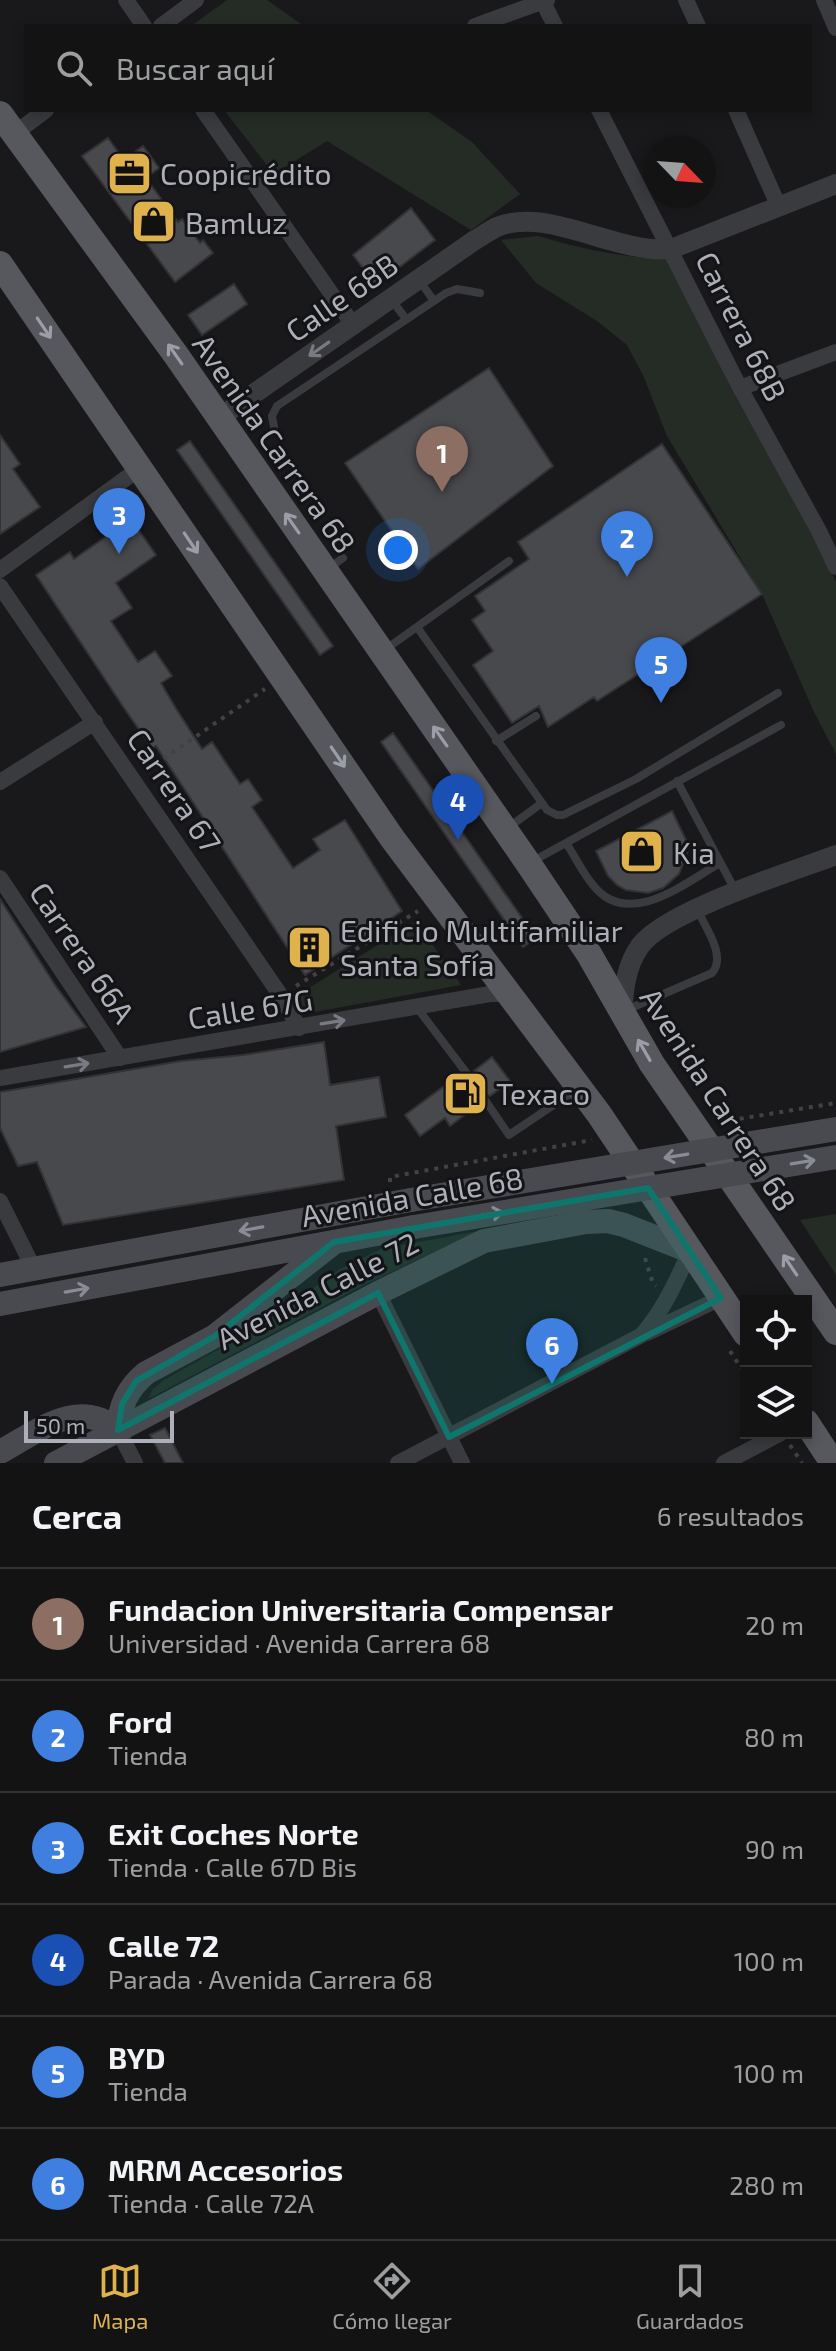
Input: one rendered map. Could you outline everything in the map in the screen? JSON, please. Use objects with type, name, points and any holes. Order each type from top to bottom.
[{"type":"main road","name":"Avenida Carrera 68","points":[[7,124],[219,418],[334,565],[381,653],[589,954],[652,1064],[835,1331]]},
{"type":"main road","points":[[0,264],[392,838],[579,1087],[740,1325]]},
{"type":"main road","name":"Avenida Calle 68","points":[[0,1275],[401,1194],[836,1129]]},
{"type":"main road","name":"Avenida Calle 68","points":[[0,1304],[414,1227],[836,1157]]},
{"type":"main road","name":"Avenida Calle 72","points":[[56,1463],[378,1293],[484,1241],[586,1222],[608,1221],[690,1251]]},
{"type":"main road","name":"Avenida Calle 72","points":[[118,1430],[122,1404],[136,1381],[215,1336],[334,1242]]},
{"type":"main road","points":[[0,1452],[69,1416],[95,1416],[118,1430]]},
{"type":"main road","points":[[812,1431],[833,1463]]},
{"type":"street","points":[[126,0],[143,24]]},
{"type":"street","points":[[164,24],[196,0]]},
{"type":"street","points":[[686,0],[697,24]]},
{"type":"street","points":[[824,0],[835,26]]},
{"type":"street","points":[[481,24],[544,1],[554,24]]},
{"type":"street","points":[[7,124],[40,112]]},
{"type":"street","points":[[204,112],[354,326]]},
{"type":"street","name":"Carrera 68B","points":[[600,112],[740,388],[836,567]]},
{"type":"street","points":[[737,112],[779,207]]},
{"type":"street","points":[[671,249],[836,184]]},
{"type":"street","name":"Calle 68B","points":[[219,418],[499,226],[543,224],[567,228],[630,248],[650,251],[671,249]]},
{"type":"street","points":[[740,388],[836,352]]},
{"type":"street","points":[[0,570],[140,468]]},
{"type":"street","points":[[819,531],[836,524]]},
{"type":"street","name":"Carrera 67","points":[[0,586],[281,996],[299,1028]]},
{"type":"street","points":[[0,782],[95,722]]},
{"type":"street","points":[[622,1011],[630,962],[642,943],[659,928],[697,908],[836,855]]},
{"type":"street","name":"Carrera 66A","points":[[0,878],[120,1058]]},
{"type":"street","name":"Calle 67G","points":[[0,1078],[418,1009],[490,994],[509,994]]},
{"type":"street","points":[[0,1201],[34,1269]]},
{"type":"street","points":[[642,1335],[671,1295],[690,1251]]},
{"type":"street","points":[[378,1293],[462,1463]]},
{"type":"street","points":[[398,1463],[642,1335],[721,1298]]},
{"type":"street","points":[[118,1430],[135,1463]]},
{"type":"street","points":[[724,1463],[770,1439]]},
{"type":"lane","points":[[418,279],[434,301]]},
{"type":"lane","points":[[274,427],[272,416],[277,406],[452,289],[480,293]]},
{"type":"lane","points":[[391,298],[406,319]]},
{"type":"lane","points":[[381,653],[509,561]]},
{"type":"lane","points":[[417,627],[547,810],[557,815],[636,779],[778,693]]},
{"type":"lane","points":[[496,741],[536,716]]},
{"type":"lane","points":[[528,863],[781,725]]},
{"type":"lane","points":[[677,781],[736,893]]},
{"type":"lane","points":[[505,829],[542,803]]},
{"type":"lane","points":[[566,843],[593,885],[607,897],[622,903],[658,899],[720,863]]},
{"type":"lane","points":[[622,1011],[712,973],[716,968],[718,955],[697,908]]},
{"type":"lane","points":[[418,1009],[468,1075]]},
{"type":"lane","points":[[485,1100],[509,1135],[579,1087]]},
{"type":"path","points":[[134,779],[284,676]]},
{"type":"path","points":[[281,996],[427,905]]},
{"type":"path","points":[[696,1126],[836,1103]]},
{"type":"path","points":[[401,1194],[390,1177],[615,1138]]},
{"type":"path","points":[[792,1449],[802,1463]]},
{"type":"highlighted area","points":[[648,1188],[721,1298],[449,1437],[378,1293],[118,1430],[122,1404],[136,1381],[215,1336],[334,1242]]},
{"type":"shaded area","points":[[227,0],[267,0],[301,24],[194,24]]},
{"type":"shaded area","points":[[226,112],[429,112],[472,142],[520,194],[471,230],[327,141],[274,174]]},
{"type":"shaded area","points":[[538,236],[603,252],[670,259],[732,391],[814,535],[836,582],[836,754],[762,594],[667,436],[643,375],[627,345],[597,321],[536,283],[501,240]]},
{"type":"shaded area","points":[[416,921],[461,985],[304,1014],[293,998]]},
{"type":"shaded area","points":[[836,1214],[836,1275],[800,1220]]},
{"type":"shaded area","points":[[478,1231],[358,1288],[148,1399],[153,1389],[164,1380],[258,1327],[340,1269],[381,1249]]},
{"type":"building","points":[[108,138],[124,160],[143,146],[159,168],[146,178],[178,222],[182,219],[200,243],[203,240],[213,253],[175,282],[82,156]]},
{"type":"building","points":[[411,208],[435,240],[376,285],[353,255]]},
{"type":"building","points":[[234,284],[247,304],[202,335],[188,315]]},
{"type":"building","points":[[489,368],[553,466],[418,569],[345,463]]},
{"type":"building","points":[[0,435],[20,464],[13,469],[40,507],[0,534]]},
{"type":"building","points":[[190,441],[333,646],[320,655],[177,450]]},
{"type":"building","points":[[662,444],[762,594],[597,701],[594,697],[548,727],[539,706],[512,723],[473,665],[493,651],[472,620],[485,611],[475,596],[529,559],[518,542]]},
{"type":"building","points":[[131,519],[156,555],[116,583],[132,608],[111,621],[138,662],[155,651],[172,676],[161,683],[175,707],[202,749],[212,742],[240,784],[248,779],[262,800],[252,807],[293,868],[320,850],[313,839],[345,820],[402,911],[305,975],[156,746],[152,748],[36,575],[70,552],[74,559]]},
{"type":"building","points":[[393,733],[536,938],[523,947],[381,742]]},
{"type":"building","name":"Kia","points":[[672,811],[686,840],[687,853],[679,874],[663,888],[648,893],[626,890],[617,885],[608,876],[596,851]]},
{"type":"building","points":[[0,899],[55,985],[86,1027],[0,1052]]},
{"type":"building","points":[[324,1042],[330,1085],[379,1077],[386,1117],[336,1126],[344,1180],[63,1225],[37,1162],[18,1166],[0,1128],[0,1092],[181,1061]]},
{"type":"building","name":"Texaco","points":[[492,1057],[510,1081],[490,1096],[485,1093],[480,1095],[479,1104],[450,1126],[445,1118],[420,1136],[405,1115],[451,1081],[454,1086],[463,1079],[472,1081],[474,1071]]},
{"type":"building","points":[[165,1428],[183,1463],[165,1463],[150,1435]]},
{"type":"place","name":"Coopicrédito","points":[[129,173]]},
{"type":"place","name":"Bamluz","points":[[154,222]]},
{"type":"place","name":"Fundacion Universitaria Compensar","points":[[442,492]]},
{"type":"place","name":"Exit Coches Norte","points":[[119,554]]},
{"type":"place","name":"Ford","points":[[627,577]]},
{"type":"place","name":"BYD","points":[[661,703]]},
{"type":"place","name":"Calle 72","points":[[458,840]]},
{"type":"place","name":"Kia","points":[[642,852]]},
{"type":"place","name":"Edificio Multifamiliar Santa Sofía","points":[[309,947]]},
{"type":"place","name":"Texaco","points":[[465,1093]]},
{"type":"place","name":"MRM Accesorios","points":[[552,1384]]}]
